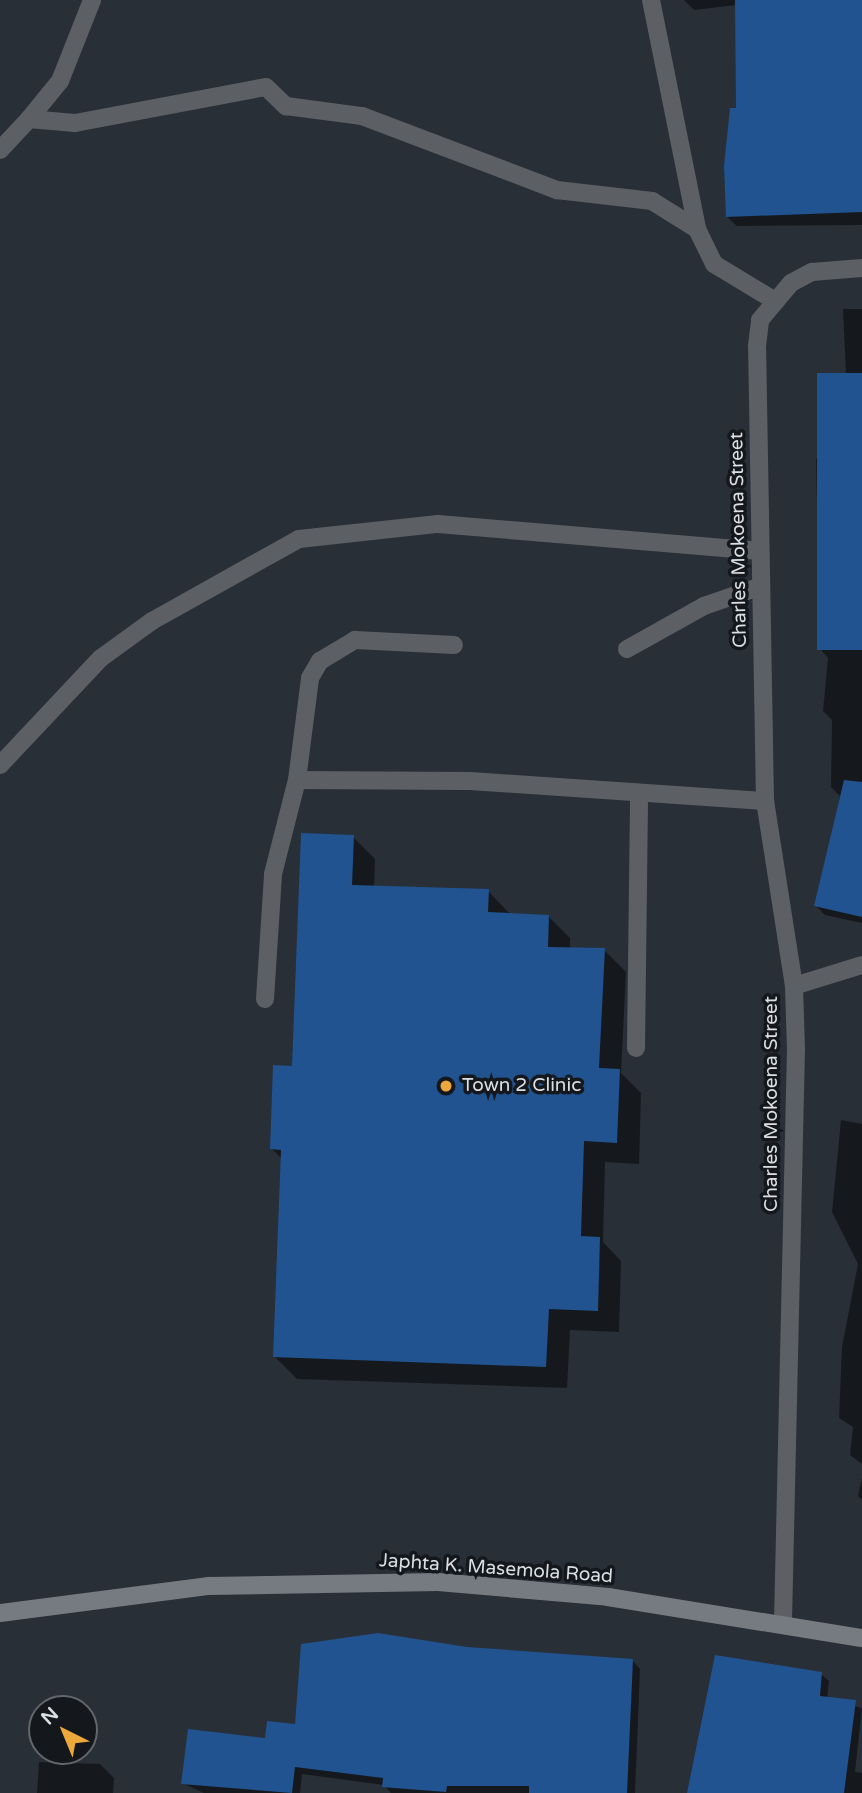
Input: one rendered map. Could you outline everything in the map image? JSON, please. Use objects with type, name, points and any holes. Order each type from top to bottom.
[{"type":"main road","name":"Japhta K. Masemola Road","points":[[0,1613],[209,1586],[400,1582],[608,1597],[783,1621],[862,1638]]},
{"type":"street","points":[[0,150],[60,81],[92,0]]},
{"type":"street","points":[[651,0],[697,229],[714,264],[772,299],[812,272],[862,268]]},
{"type":"street","points":[[29,119],[75,123],[266,87],[286,106],[362,116],[557,190],[652,201],[697,229]]},
{"type":"street","name":"Charles Mokoena Street","points":[[772,299],[760,320],[757,346],[765,801],[794,986],[783,1621]]},
{"type":"street","points":[[0,765],[101,658],[175,607],[299,539],[438,524],[760,551]]},
{"type":"street","points":[[627,649],[704,606],[761,586]]},
{"type":"street","points":[[265,999],[274,874],[297,780],[310,678],[320,661],[355,640],[454,645]]},
{"type":"street","points":[[297,780],[470,781],[765,801]]},
{"type":"street","points":[[636,1048],[639,793]]},
{"type":"street","points":[[794,986],[862,965]]},
{"type":"building","points":[[735,0],[862,0],[862,212],[726,217],[724,166],[730,108],[736,108]]},
{"type":"building","points":[[817,373],[862,373],[862,650],[817,650]]},
{"type":"building","points":[[844,780],[862,782],[862,917],[814,906]]},
{"type":"building","name":"Town 2 Clinic","points":[[301,833],[354,835],[352,885],[489,889],[488,912],[549,915],[548,947],[605,948],[599,1068],[620,1069],[617,1143],[584,1141],[581,1236],[600,1237],[598,1311],[549,1309],[546,1367],[273,1357],[281,1150],[270,1149],[273,1065],[292,1066]]},
{"type":"building","points":[[378,1633],[467,1647],[633,1659],[627,1793],[529,1793],[529,1786],[447,1786],[446,1792],[382,1787],[383,1778],[295,1767],[292,1793],[181,1784],[188,1729],[265,1738],[267,1721],[295,1724],[301,1644]]},
{"type":"building","points":[[715,1655],[822,1672],[820,1696],[856,1700],[844,1793],[687,1793]]},
{"type":"place","name":"Town 2 Clinic","points":[[446,1086]]}]
